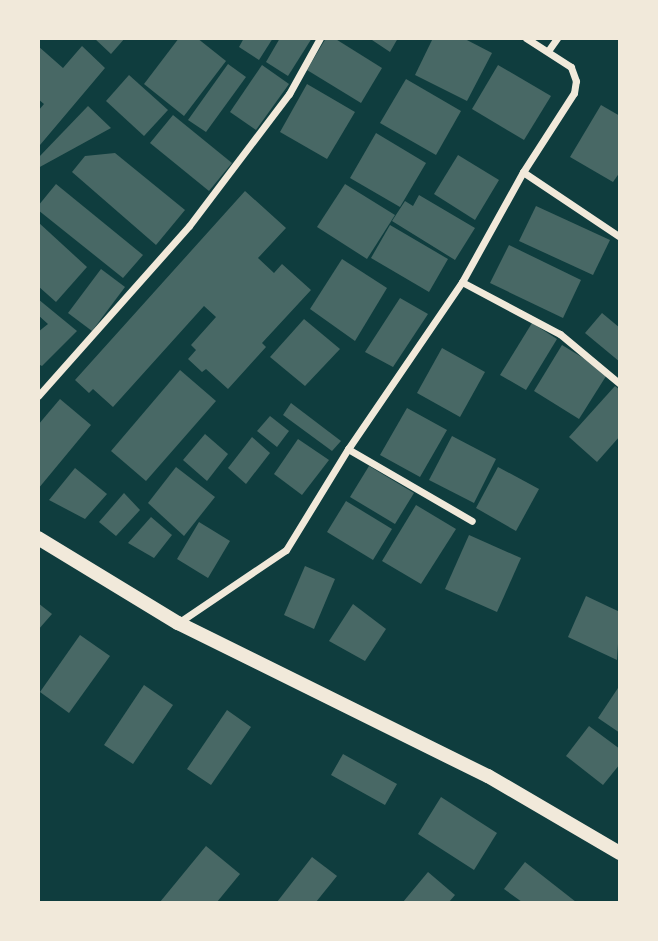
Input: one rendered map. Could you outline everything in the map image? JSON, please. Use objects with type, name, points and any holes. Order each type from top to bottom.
[{"type":"main road","points":[[38,538],[178,623],[488,776],[620,853]]},
{"type":"street","points":[[38,396],[189,226],[289,94],[320,38]]},
{"type":"street","points":[[178,623],[286,550],[348,449],[462,282],[523,172],[574,93],[576,81],[571,67],[526,38]]},
{"type":"street","points":[[548,51],[557,38]]},
{"type":"street","points":[[523,172],[620,237]]},
{"type":"street","points":[[462,282],[560,334],[620,384]]},
{"type":"street","points":[[348,449],[472,522]]},
{"type":"building","points":[[94,38],[125,38],[111,54]]},
{"type":"building","points":[[179,38],[197,38],[226,61],[184,116],[144,84]]},
{"type":"building","points":[[244,38],[273,38],[259,60],[239,47]]},
{"type":"building","points":[[280,38],[312,38],[288,76],[266,62]]},
{"type":"building","points":[[326,38],[334,38],[382,68],[361,103],[307,70]]},
{"type":"building","points":[[369,38],[398,38],[390,52]]},
{"type":"building","points":[[433,38],[463,38],[492,53],[467,101],[415,75]]},
{"type":"building","points":[[38,46],[63,68],[82,46],[105,68],[40,145],[38,111],[44,104],[38,99]]},
{"type":"building","points":[[228,64],[246,77],[206,132],[188,120]]},
{"type":"building","points":[[262,65],[289,84],[256,130],[230,112]]},
{"type":"building","points":[[498,65],[551,96],[524,140],[472,109]]},
{"type":"building","points":[[129,75],[168,110],[144,136],[106,101]]},
{"type":"building","points":[[406,79],[461,111],[436,155],[380,123]]},
{"type":"building","points":[[307,84],[355,112],[327,159],[280,132]]},
{"type":"building","points":[[601,105],[620,116],[620,172],[613,182],[570,157]]},
{"type":"building","points":[[88,106],[111,128],[38,168],[38,158]]},
{"type":"building","points":[[173,115],[232,163],[209,191],[150,143]]},
{"type":"building","points":[[376,133],[426,163],[400,207],[350,178]]},
{"type":"building","points":[[115,153],[185,210],[156,245],[72,172],[85,156]]},
{"type":"building","points":[[458,155],[499,180],[475,220],[434,194]]},
{"type":"building","points":[[56,184],[143,255],[123,278],[38,210],[38,206]]},
{"type":"building","points":[[345,184],[395,215],[367,259],[317,227]]},
{"type":"building","points":[[245,191],[286,228],[258,258],[274,273],[282,264],[311,290],[262,343],[266,347],[228,389],[206,369],[202,372],[188,359],[196,350],[191,345],[216,317],[204,306],[113,407],[93,389],[89,393],[75,380]]},
{"type":"building","points":[[419,195],[475,228],[455,260],[392,221],[405,201],[413,206]]},
{"type":"building","points":[[536,206],[610,240],[593,275],[519,241]]},
{"type":"building","points":[[38,222],[87,267],[56,302],[38,286]]},
{"type":"building","points":[[390,225],[448,259],[429,292],[371,258]]},
{"type":"building","points":[[509,245],[581,280],[563,318],[490,283]]},
{"type":"building","points":[[342,259],[387,288],[355,341],[310,309]]},
{"type":"building","points":[[101,269],[125,287],[92,331],[68,313]]},
{"type":"building","points":[[400,298],[428,314],[393,367],[365,352]]},
{"type":"building","points":[[38,299],[77,331],[42,366],[38,364],[38,332],[48,324],[38,315]]},
{"type":"building","points":[[602,313],[620,328],[620,362],[585,333]]},
{"type":"building","points":[[304,319],[340,349],[305,386],[270,357]]},
{"type":"building","points":[[532,323],[557,339],[526,390],[500,375]]},
{"type":"building","points":[[562,345],[608,373],[579,419],[534,391]]},
{"type":"building","points":[[442,348],[485,372],[460,417],[417,393]]},
{"type":"building","points":[[180,370],[216,401],[146,481],[111,451]]},
{"type":"building","points":[[615,386],[620,390],[620,436],[597,462],[569,437]]},
{"type":"building","points":[[60,399],[91,425],[38,489],[38,425]]},
{"type":"building","points":[[291,403],[341,441],[332,451],[283,415]]},
{"type":"building","points":[[407,408],[447,430],[420,477],[380,455]]},
{"type":"building","points":[[270,416],[289,431],[277,447],[257,431]]},
{"type":"building","points":[[205,434],[228,454],[207,481],[183,460]]},
{"type":"building","points":[[452,436],[496,459],[474,503],[429,480]]},
{"type":"building","points":[[252,437],[270,453],[246,484],[228,468]]},
{"type":"building","points":[[298,439],[329,460],[302,495],[274,474]]},
{"type":"building","points":[[369,466],[414,493],[395,524],[350,497]]},
{"type":"building","points":[[176,467],[215,497],[184,536],[148,503]]},
{"type":"building","points":[[498,467],[539,489],[516,531],[476,508]]},
{"type":"building","points":[[75,468],[107,494],[85,519],[49,500]]},
{"type":"building","points":[[124,493],[140,510],[116,536],[99,522]]},
{"type":"building","points":[[346,501],[392,529],[373,560],[327,532]]},
{"type":"building","points":[[416,505],[456,529],[421,584],[382,561]]},
{"type":"building","points":[[151,517],[172,535],[154,558],[128,543]]},
{"type":"building","points":[[199,522],[230,541],[208,578],[177,559]]},
{"type":"building","points":[[469,535],[521,558],[497,612],[445,589]]},
{"type":"building","points":[[305,566],[335,579],[314,629],[284,615]]},
{"type":"building","points":[[586,596],[620,612],[617,660],[568,637]]},
{"type":"building","points":[[38,603],[52,614],[38,630]]},
{"type":"building","points":[[353,604],[386,629],[365,661],[329,641]]},
{"type":"building","points":[[80,635],[110,656],[69,713],[40,692]]},
{"type":"building","points":[[144,685],[173,705],[133,764],[104,745]]},
{"type":"building","points":[[620,685],[620,733],[598,718]]},
{"type":"building","points":[[227,710],[251,727],[211,785],[187,769]]},
{"type":"building","points":[[589,726],[620,749],[620,764],[603,785],[566,756]]},
{"type":"building","points":[[343,754],[397,784],[385,805],[331,775]]},
{"type":"building","points":[[441,797],[497,833],[474,870],[418,834]]},
{"type":"building","points":[[206,846],[240,874],[217,902],[160,902]]},
{"type":"building","points":[[312,857],[337,876],[316,902],[277,902]]},
{"type":"building","points":[[525,862],[576,902],[522,902],[504,889]]},
{"type":"building","points":[[428,872],[455,895],[449,902],[403,902]]}]
